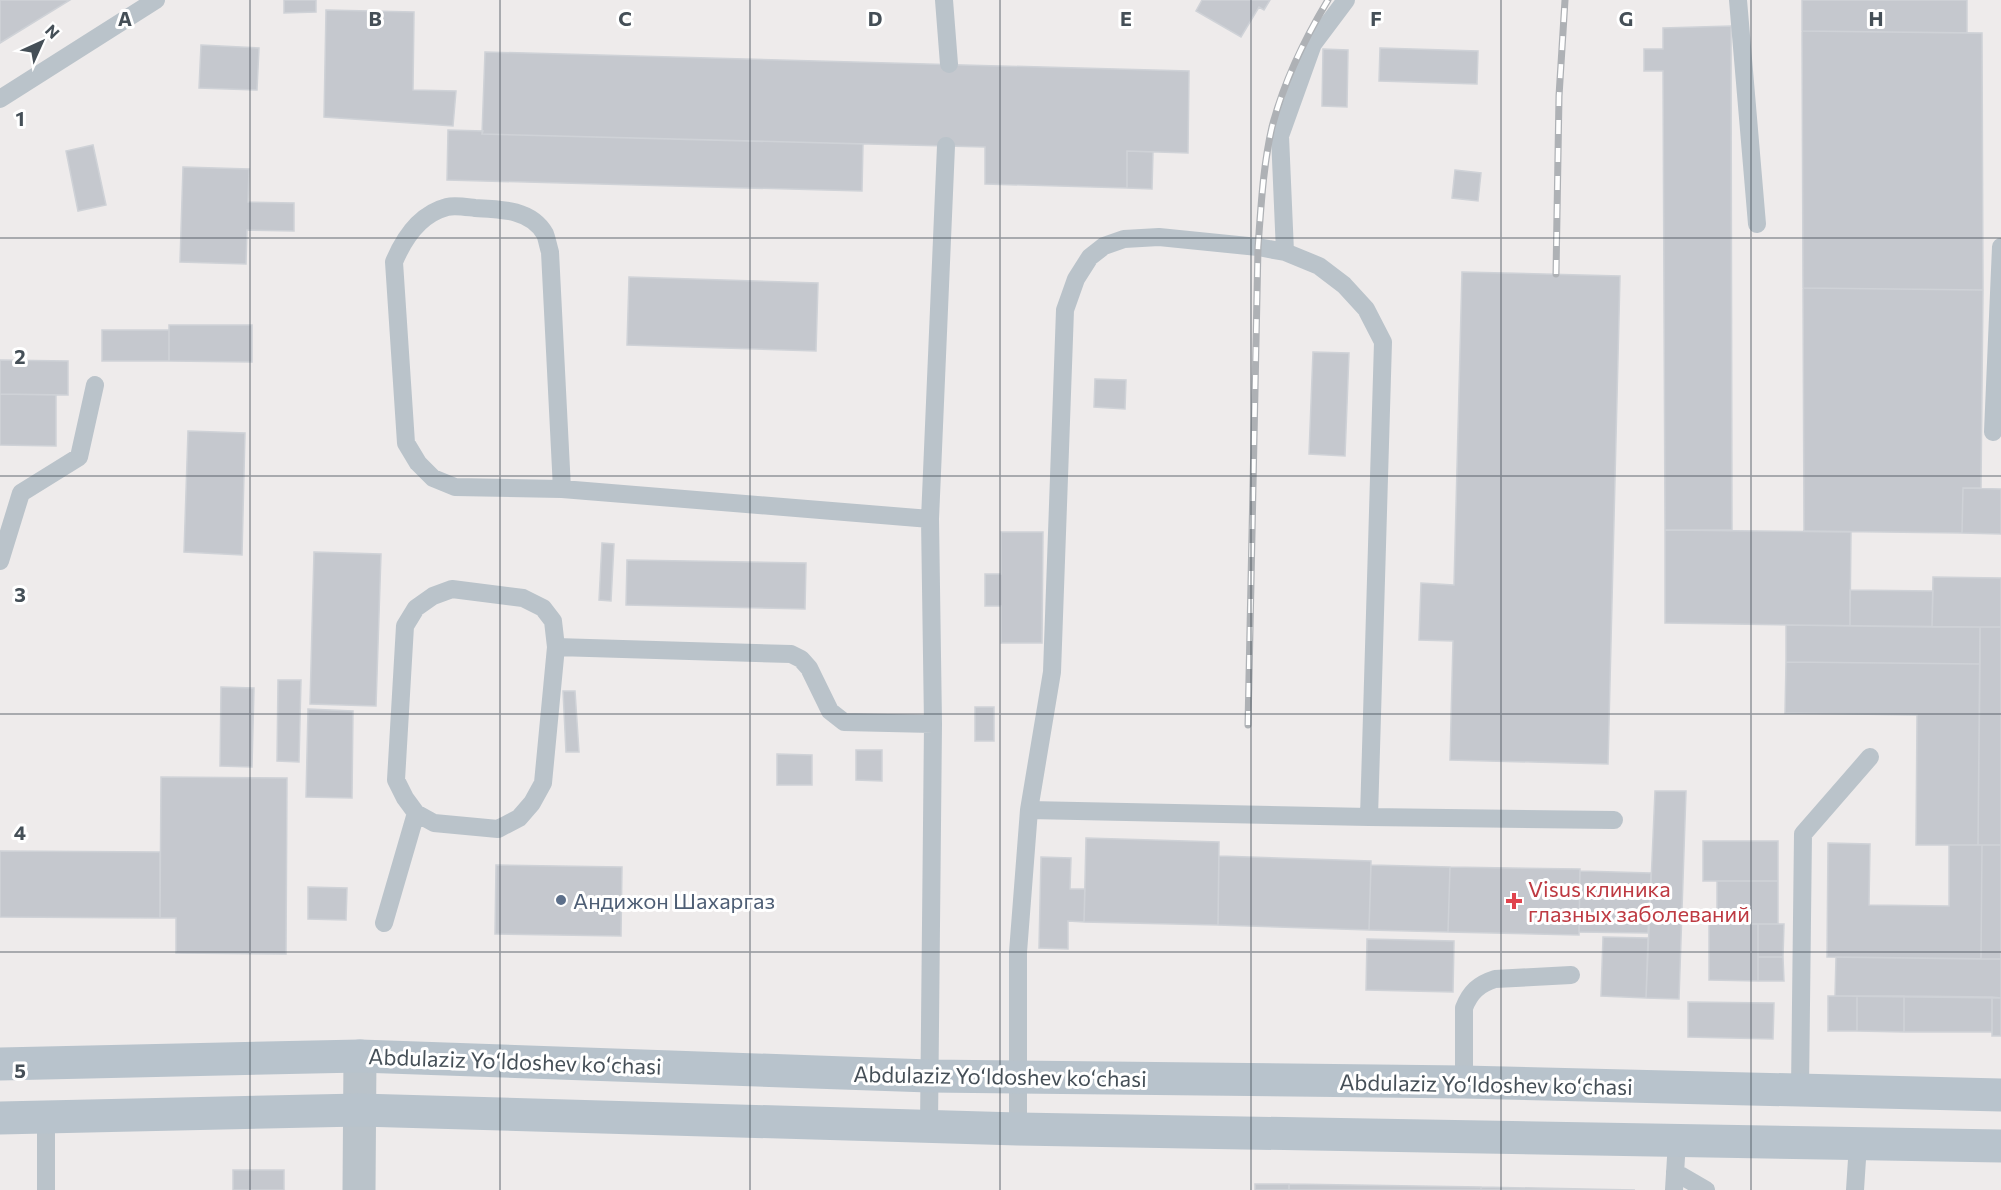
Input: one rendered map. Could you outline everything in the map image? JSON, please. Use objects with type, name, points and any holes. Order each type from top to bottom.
[{"type":"main road","name":"Abdulaziz Yoʻldoshev koʻchasi","points":[[0,1064],[360,1056],[929,1076],[1464,1082],[2001,1095]]},
{"type":"main road","points":[[0,1118],[360,1110],[930,1126],[1018,1129],[1675,1168],[1858,1144],[2001,1146]]},
{"type":"street","points":[[358,1190],[360,1056]]},
{"type":"lane","points":[[0,99],[156,0]]},
{"type":"lane","points":[[944,0],[949,64]]},
{"type":"lane","points":[[1286,252],[1280,136],[1313,44],[1346,0]]},
{"type":"lane","points":[[1737,0],[1757,224]]},
{"type":"lane","points":[[930,1126],[933,724],[930,519],[946,146]]},
{"type":"lane","points":[[562,489],[550,252],[544,234],[533,221],[508,209],[448,206],[429,216],[415,228],[402,243],[394,262],[406,443],[418,463],[433,478],[455,487],[562,489],[930,519]]},
{"type":"lane","points":[[1018,1129],[1018,952],[1029,810],[1052,672],[1065,310],[1076,279],[1090,257],[1104,246],[1124,239],[1159,237],[1286,252],[1319,266],[1344,285],[1366,309],[1383,342],[1369,817]]},
{"type":"lane","points":[[1993,432],[2001,247]]},
{"type":"lane","points":[[0,561],[21,493],[79,457],[95,385]]},
{"type":"lane","points":[[452,590],[523,598],[543,608],[554,621],[556,647],[543,783],[526,810],[519,818],[498,829],[434,822],[416,813],[396,780],[405,626],[416,608],[433,596],[452,590]]},
{"type":"lane","points":[[556,647],[791,654],[801,659],[809,668],[830,711],[844,722],[933,724]]},
{"type":"lane","points":[[1800,1090],[1803,834],[1870,757]]},
{"type":"lane","points":[[1029,810],[1614,820]]},
{"type":"lane","points":[[384,923],[416,813]]},
{"type":"lane","points":[[1464,1082],[1464,1008],[1475,989],[1495,979],[1571,975]]},
{"type":"lane","points":[[46,1117],[46,1190]]},
{"type":"lane","points":[[1855,1190],[1858,1144]]},
{"type":"lane","points":[[1675,1168],[1706,1190]]},
{"type":"building","points":[[0,0],[70,0],[0,43]]},
{"type":"building","points":[[284,0],[316,0],[316,12],[284,13]]},
{"type":"building","points":[[1202,0],[1270,0],[1264,10],[1259,7],[1241,37],[1196,11]]},
{"type":"building","points":[[1802,0],[1967,0],[1967,33],[1802,31]]},
{"type":"building","points":[[326,10],[414,12],[413,90],[456,91],[453,126],[324,117]]},
{"type":"building","points":[[1731,26],[1732,530],[1665,530],[1663,71],[1644,71],[1644,49],[1663,49],[1663,28]]},
{"type":"building","points":[[1802,31],[1982,33],[1983,290],[1803,288]]},
{"type":"building","points":[[201,45],[259,48],[257,90],[199,88]]},
{"type":"building","points":[[1380,48],[1478,51],[1477,84],[1379,81]]},
{"type":"building","points":[[1323,49],[1348,50],[1347,107],[1322,106]]},
{"type":"building","points":[[485,52],[1189,71],[1188,153],[1127,151],[1127,188],[985,184],[985,147],[482,134]]},
{"type":"building","points":[[448,130],[483,131],[482,134],[863,144],[862,191],[447,180]]},
{"type":"building","points":[[93,145],[106,205],[78,211],[66,151]]},
{"type":"building","points":[[1127,151],[1153,152],[1152,189],[1127,188]]},
{"type":"building","points":[[183,167],[249,169],[248,202],[294,203],[294,231],[247,230],[246,264],[180,262]]},
{"type":"building","points":[[1455,170],[1481,173],[1478,201],[1452,198]]},
{"type":"building","points":[[1462,272],[1620,276],[1608,764],[1450,760],[1453,641],[1419,640],[1421,583],[1454,585]]},
{"type":"building","points":[[629,277],[818,283],[816,351],[627,345]]},
{"type":"building","points":[[1803,288],[1983,290],[1981,488],[1963,488],[1962,533],[1804,531]]},
{"type":"building","points":[[169,325],[252,325],[252,362],[169,361]]},
{"type":"building","points":[[102,330],[169,330],[169,361],[102,361]]},
{"type":"building","points":[[1313,352],[1349,353],[1345,456],[1309,454]]},
{"type":"building","points":[[0,360],[68,361],[68,395],[0,394]]},
{"type":"building","points":[[1095,379],[1126,380],[1125,409],[1094,407]]},
{"type":"building","points":[[0,394],[56,395],[56,446],[0,445]]},
{"type":"building","points":[[188,431],[245,433],[242,555],[184,552]]},
{"type":"building","points":[[1963,488],[2001,489],[2001,534],[1962,533]]},
{"type":"building","points":[[1665,530],[1851,532],[1850,626],[1665,623]]},
{"type":"building","points":[[1001,532],[1043,532],[1042,643],[1001,643],[1001,606],[985,606],[985,574],[1001,574]]},
{"type":"building","points":[[602,543],[614,544],[611,601],[599,600]]},
{"type":"building","points":[[314,552],[381,554],[376,706],[310,704]]},
{"type":"building","points":[[627,560],[806,563],[805,609],[626,605]]},
{"type":"building","points":[[1933,577],[2001,578],[2001,627],[1932,627]]},
{"type":"building","points":[[1850,590],[1933,591],[1932,627],[1850,626]]},
{"type":"building","points":[[1786,625],[1980,627],[1980,664],[1786,662]]},
{"type":"building","points":[[1980,627],[2001,627],[2001,845],[1978,845]]},
{"type":"building","points":[[1786,662],[1980,664],[1978,845],[1916,845],[1917,715],[1785,713]]},
{"type":"building","points":[[278,680],[301,680],[299,762],[277,761]]},
{"type":"building","points":[[221,687],[254,688],[252,767],[220,766]]},
{"type":"building","points":[[563,691],[575,691],[579,752],[566,752]]},
{"type":"building","points":[[975,707],[994,707],[994,741],[975,741]]},
{"type":"building","points":[[308,709],[353,711],[352,798],[306,797]]},
{"type":"building","points":[[856,750],[882,750],[882,781],[856,780]]},
{"type":"building","points":[[777,754],[812,755],[812,785],[777,785]]},
{"type":"building","points":[[161,777],[287,778],[286,954],[176,953],[176,918],[160,918]]},
{"type":"building","points":[[1655,791],[1686,791],[1679,999],[1646,998]]},
{"type":"building","points":[[1086,838],[1219,842],[1218,925],[1084,922]]},
{"type":"building","points":[[1703,841],[1778,841],[1778,881],[1703,881]]},
{"type":"building","points":[[1828,843],[1870,844],[1869,905],[1949,906],[1949,845],[1982,845],[1981,959],[1827,957]]},
{"type":"building","points":[[1982,845],[2001,845],[2001,959],[1981,959]]},
{"type":"building","points":[[0,851],[160,852],[160,918],[0,917]]},
{"type":"building","points":[[1219,856],[1371,861],[1369,930],[1218,925]]},
{"type":"building","points":[[1041,857],[1071,858],[1070,889],[1085,889],[1084,922],[1068,921],[1068,949],[1039,948]]},
{"type":"building","points":[[496,865],[622,867],[621,936],[495,934]]},
{"type":"building","points":[[1371,865],[1450,867],[1448,932],[1369,930]]},
{"type":"building","name":"Visus клиника глазных заболеваний","points":[[1450,867],[1580,869],[1579,935],[1448,932]]},
{"type":"building","points":[[1580,871],[1651,873],[1648,933],[1579,932]]},
{"type":"building","points":[[1717,881],[1778,881],[1778,924],[1717,924]]},
{"type":"building","points":[[308,887],[347,888],[346,920],[308,919]]},
{"type":"building","points":[[1709,924],[1758,924],[1758,981],[1709,980]]},
{"type":"building","points":[[1758,924],[1784,924],[1783,957],[1758,957]]},
{"type":"building","points":[[1603,937],[1648,938],[1646,998],[1601,996]]},
{"type":"building","points":[[1367,939],[1454,941],[1453,992],[1366,990]]},
{"type":"building","points":[[1758,957],[1783,957],[1784,981],[1758,981]]},
{"type":"building","points":[[1836,957],[2001,959],[2001,998],[1835,996]]},
{"type":"building","points":[[1828,996],[1857,996],[1857,1031],[1828,1031]]},
{"type":"building","points":[[1857,996],[1904,996],[1904,1032],[1857,1031]]},
{"type":"building","points":[[1904,996],[1992,997],[1992,1032],[1904,1032]]},
{"type":"building","points":[[1992,997],[2001,998],[2001,1036],[1992,1036]]},
{"type":"building","points":[[1688,1002],[1774,1003],[1773,1039],[1688,1037]]},
{"type":"building","points":[[233,1170],[284,1170],[284,1190],[233,1190]]},
{"type":"building","points":[[1255,1184],[1289,1184],[1289,1190],[1255,1190]]},
{"type":"building","points":[[1289,1184],[1481,1187],[1481,1190],[1289,1190]]},
{"type":"building","points":[[1481,1187],[1635,1190],[1481,1190]]},
{"type":"railway","points":[[1248,725],[1258,247],[1264,172],[1272,127],[1282,93],[1303,46],[1328,0]]},
{"type":"railway","points":[[1556,274],[1559,96],[1565,0]]},
{"type":"place","name":"Андижон Шахаргаз","points":[[561,900]]},
{"type":"place","name":"Visus клиника глазных заболеваний","points":[[1514,901]]}]
